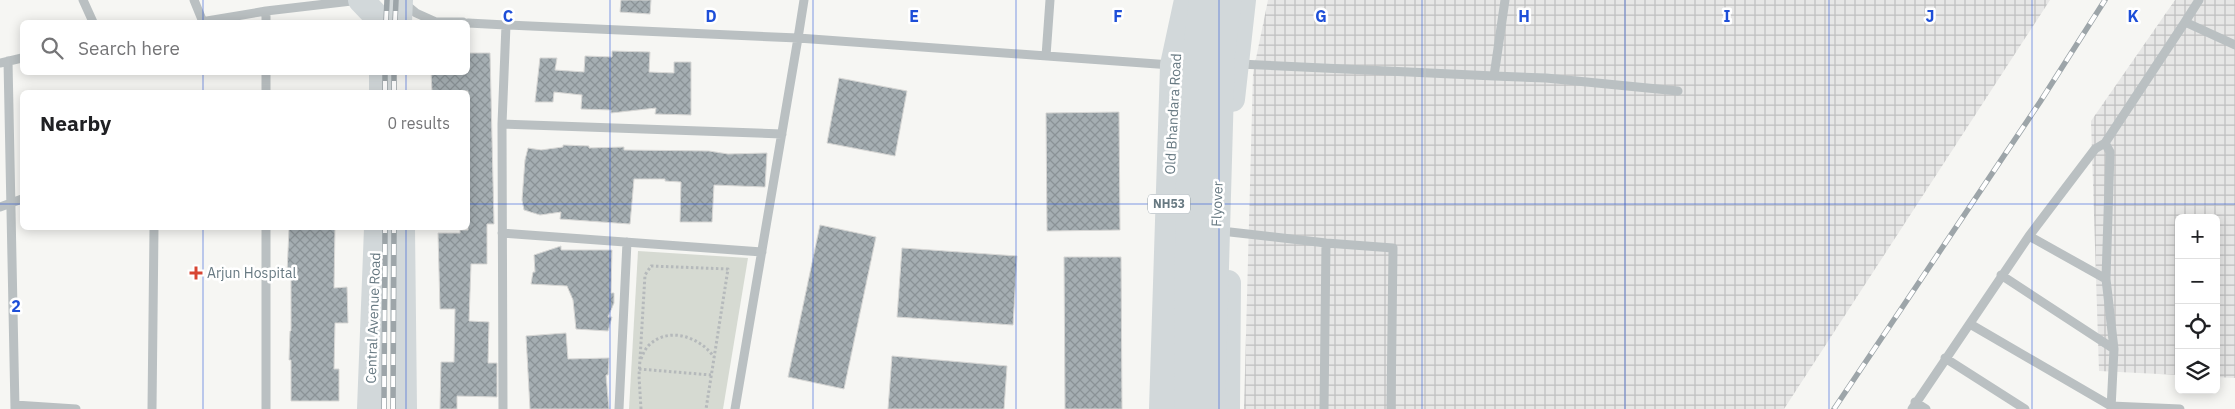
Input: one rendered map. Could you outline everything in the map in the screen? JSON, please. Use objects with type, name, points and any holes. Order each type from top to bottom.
[{"type":"highway","name":"Flyover","points":[[1188,409],[1196,51],[1203,0]]},
{"type":"highway","name":"Flyover","points":[[1211,409],[1221,53],[1228,0]]},
{"type":"main road","points":[[361,0],[381,20]]},
{"type":"main road","points":[[383,20],[384,0]]},
{"type":"main road","points":[[399,20],[400,0]]},
{"type":"main road","name":"Old Bhandara Road","points":[[1162,409],[1174,65],[1187,0]]},
{"type":"main road","points":[[1227,409],[1231,120],[1234,64],[1243,0]]},
{"type":"main road","points":[[382,75],[382,90]]},
{"type":"main road","points":[[399,75],[400,90]]},
{"type":"main road","name":"Central Avenue Road","points":[[370,409],[377,230]]},
{"type":"main road","points":[[402,230],[404,409]]},
{"type":"street","points":[[83,0],[92,20]]},
{"type":"street","points":[[194,0],[201,20]]},
{"type":"street","points":[[214,20],[266,11],[361,0]]},
{"type":"street","points":[[400,0],[416,13],[430,20]]},
{"type":"street","points":[[736,409],[804,0]]},
{"type":"street","points":[[1046,56],[1050,0]]},
{"type":"street","points":[[1494,76],[1505,0]]},
{"type":"street","points":[[1926,409],[1913,405],[1970,324],[2001,274],[2095,149],[2105,143],[2199,0]]},
{"type":"street","points":[[266,11],[266,20]]},
{"type":"street","points":[[2185,22],[2235,45]]},
{"type":"street","points":[[470,23],[798,38],[1174,65],[1234,64],[1546,78],[1678,91]]},
{"type":"street","points":[[503,409],[502,124],[506,25]]},
{"type":"street","points":[[20,58],[4,62],[11,203],[15,407],[76,409]]},
{"type":"street","points":[[266,75],[266,90]]},
{"type":"street","points":[[502,124],[782,134]]},
{"type":"street","points":[[2105,143],[2110,152],[2106,278],[2114,349],[2111,408]]},
{"type":"street","points":[[0,207],[20,200]]},
{"type":"street","points":[[152,409],[154,230]]},
{"type":"street","points":[[266,230],[266,409]]},
{"type":"street","points":[[1230,232],[1326,243],[1393,248],[1391,409]]},
{"type":"street","points":[[502,233],[762,252]]},
{"type":"street","points":[[2029,236],[2106,278]]},
{"type":"street","points":[[619,409],[628,242]]},
{"type":"street","points":[[1324,409],[1326,243]]},
{"type":"street","points":[[2001,274],[2114,349]]},
{"type":"street","points":[[1970,324],[2111,408],[2180,409]]},
{"type":"street","points":[[1945,358],[2025,409]]},
{"type":"path","points":[[641,409],[639,369],[645,275],[651,266],[728,269],[706,409]]},
{"type":"path","points":[[640,362],[648,346],[656,340],[669,335],[680,335],[699,342],[708,348],[714,358]]},
{"type":"path","points":[[639,369],[712,375]]},
{"type":"shaded area","points":[[1268,0],[2050,0],[1784,409],[1244,409],[1253,73]]},
{"type":"shaded area","points":[[2175,0],[2235,0],[2235,378],[2220,377],[2220,214],[2175,214],[2175,375],[2099,371],[2091,121]]},
{"type":"shaded area","points":[[638,251],[748,258],[723,409],[629,409]]},
{"type":"building","points":[[621,0],[651,0],[650,14],[620,12]]},
{"type":"building","points":[[612,51],[650,52],[649,72],[674,73],[674,62],[691,62],[691,115],[655,114],[656,108],[611,113],[611,110],[581,109],[582,95],[554,92],[553,102],[535,102],[540,58],[557,58],[555,70],[584,72],[585,56],[612,57]]},
{"type":"building","points":[[470,53],[490,53],[494,224],[487,224],[487,264],[471,264],[469,321],[489,322],[488,363],[497,363],[497,397],[457,396],[457,409],[440,409],[441,362],[454,362],[455,309],[440,309],[438,233],[460,233],[460,230],[470,230],[470,90],[432,90],[431,75],[470,75]]},
{"type":"building","points":[[839,78],[907,91],[895,156],[827,143]]},
{"type":"building","points":[[1119,112],[1120,230],[1047,231],[1046,113]]},
{"type":"building","points":[[563,145],[589,146],[589,148],[624,147],[624,150],[709,151],[728,154],[767,153],[765,187],[714,185],[712,222],[680,222],[681,182],[665,181],[665,179],[634,179],[630,224],[560,219],[561,212],[540,215],[524,210],[522,200],[525,160],[528,148],[541,150],[563,147]]},
{"type":"building","points":[[820,225],[876,237],[844,389],[788,377]]},
{"type":"building","points":[[289,230],[335,230],[334,288],[347,287],[348,323],[335,323],[334,369],[339,369],[339,401],[291,401],[291,360],[289,360],[291,274],[287,274]]},
{"type":"building","points":[[561,246],[561,250],[612,250],[611,293],[614,293],[614,303],[608,317],[612,317],[608,331],[576,329],[573,300],[567,286],[531,284],[533,272],[535,272],[534,255]]},
{"type":"building","points":[[902,248],[1017,256],[1013,325],[897,317]]},
{"type":"building","points":[[1064,257],[1121,257],[1122,409],[1065,409]]},
{"type":"building","points":[[566,333],[568,359],[609,358],[608,375],[606,375],[609,409],[530,409],[526,336]]},
{"type":"building","points":[[892,356],[1007,366],[1004,409],[888,409]]},
{"type":"railway","points":[[386,20],[387,0]]},
{"type":"railway","points":[[395,20],[396,0]]},
{"type":"railway","points":[[1834,409],[2040,102],[2105,0]]},
{"type":"railway","points":[[385,75],[385,90]]},
{"type":"railway","points":[[394,75],[394,90]]},
{"type":"railway","points":[[384,409],[385,230]]},
{"type":"railway","points":[[393,409],[394,230]]},
{"type":"place","name":"Arjun Hospital","points":[[196,273]]}]
